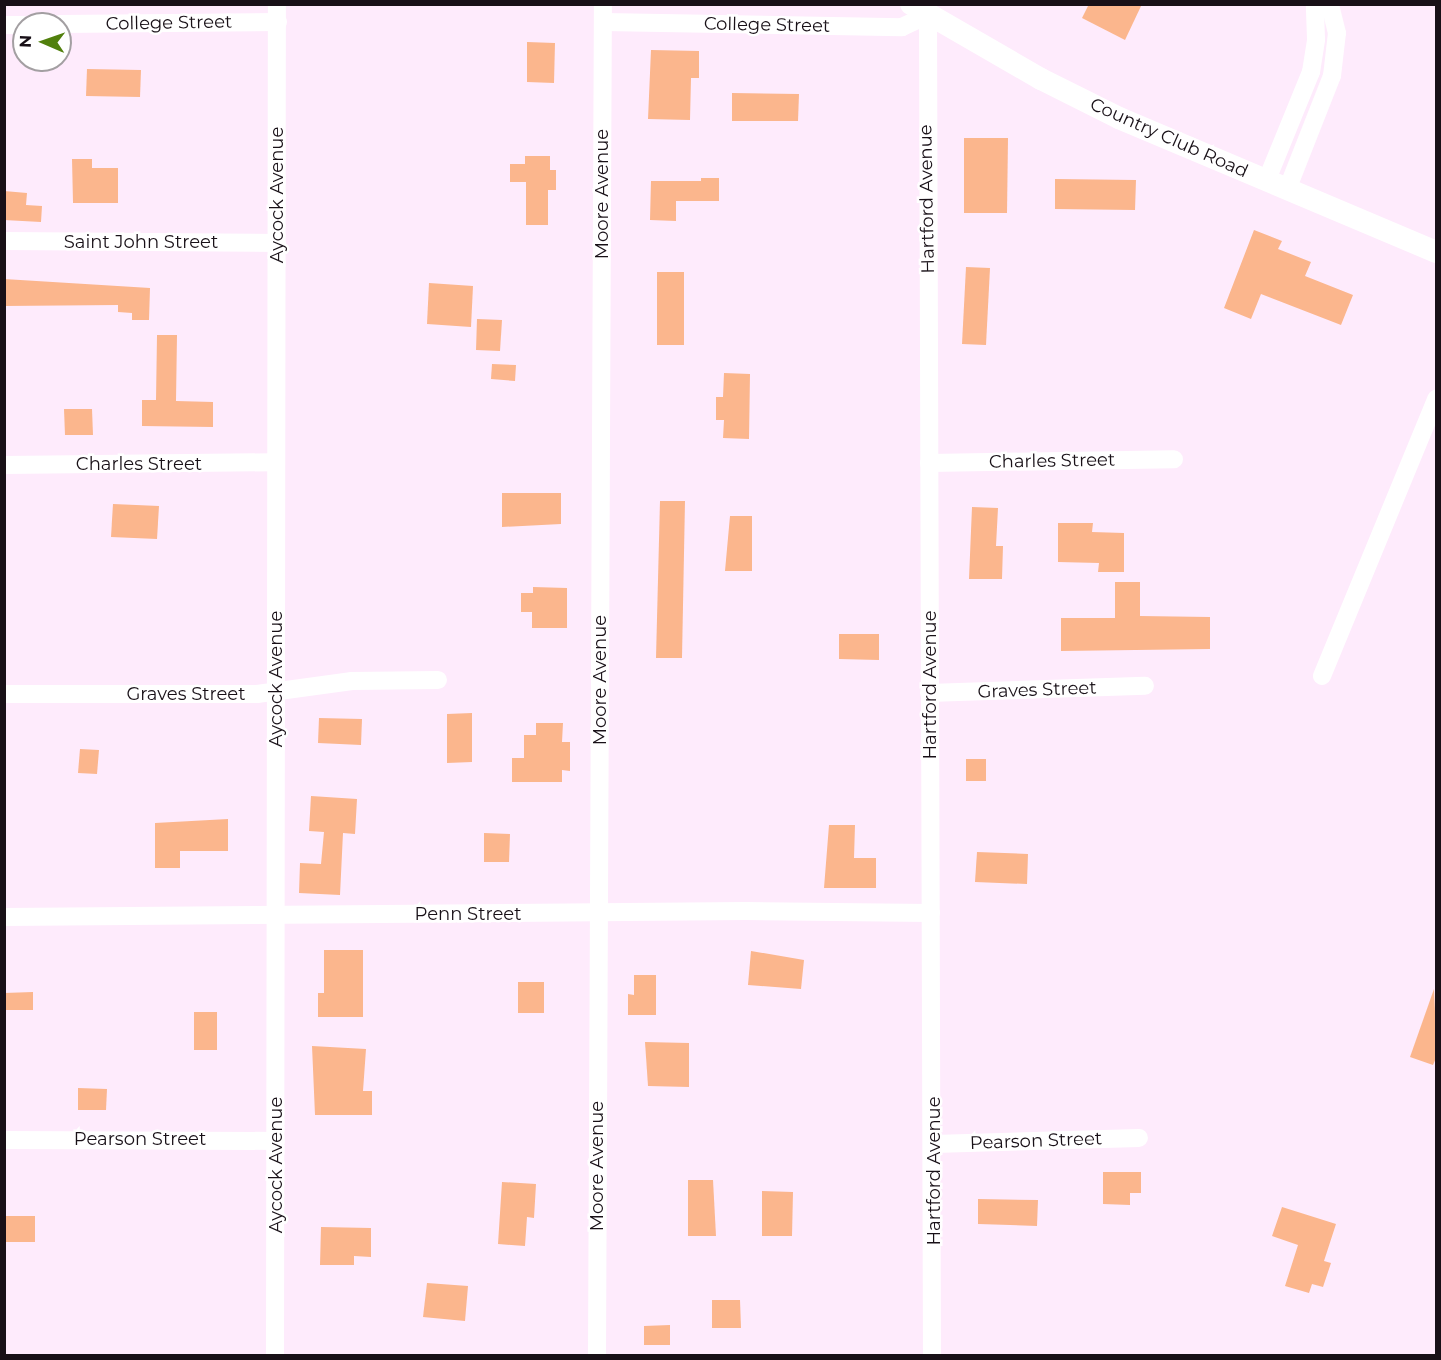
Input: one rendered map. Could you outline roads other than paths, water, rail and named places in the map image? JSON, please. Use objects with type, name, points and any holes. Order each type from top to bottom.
[{"type":"street","points":[[1276,186],[1311,72],[1316,39],[1315,4]]},
{"type":"street","points":[[1276,186],[1332,76],[1337,33],[1330,4]]},
{"type":"street","name":"Country Club Road","points":[[919,10],[1119,118],[1437,252]]},
{"type":"street","name":"College Street","points":[[603,13],[902,27],[919,10]]},
{"type":"street","name":"Hartford Avenue","points":[[919,10],[929,463],[932,1356]]},
{"type":"street","name":"College Street","points":[[72,23],[278,13]]},
{"type":"street","name":"Aycock Avenue","points":[[275,1356],[274,462],[278,13]]},
{"type":"street","name":"Moore Avenue","points":[[597,1356],[603,13]]},
{"type":"street","name":"Saint John Street","points":[[4,241],[277,243]]},
{"type":"street","points":[[1322,676],[1437,399]]},
{"type":"street","name":"Charles Street","points":[[929,463],[1174,459]]},
{"type":"street","name":"Charles Street","points":[[4,465],[274,462]]},
{"type":"street","name":"Graves Street","points":[[4,694],[276,692],[352,681],[438,680]]},
{"type":"street","name":"Graves Street","points":[[929,693],[1145,686]]},
{"type":"street","name":"Penn Street","points":[[4,917],[598,914],[746,911],[931,913]]},
{"type":"street","name":"Pearson Street","points":[[933,1144],[1139,1138]]},
{"type":"street","name":"Pearson Street","points":[[4,1140],[276,1140]]}]
